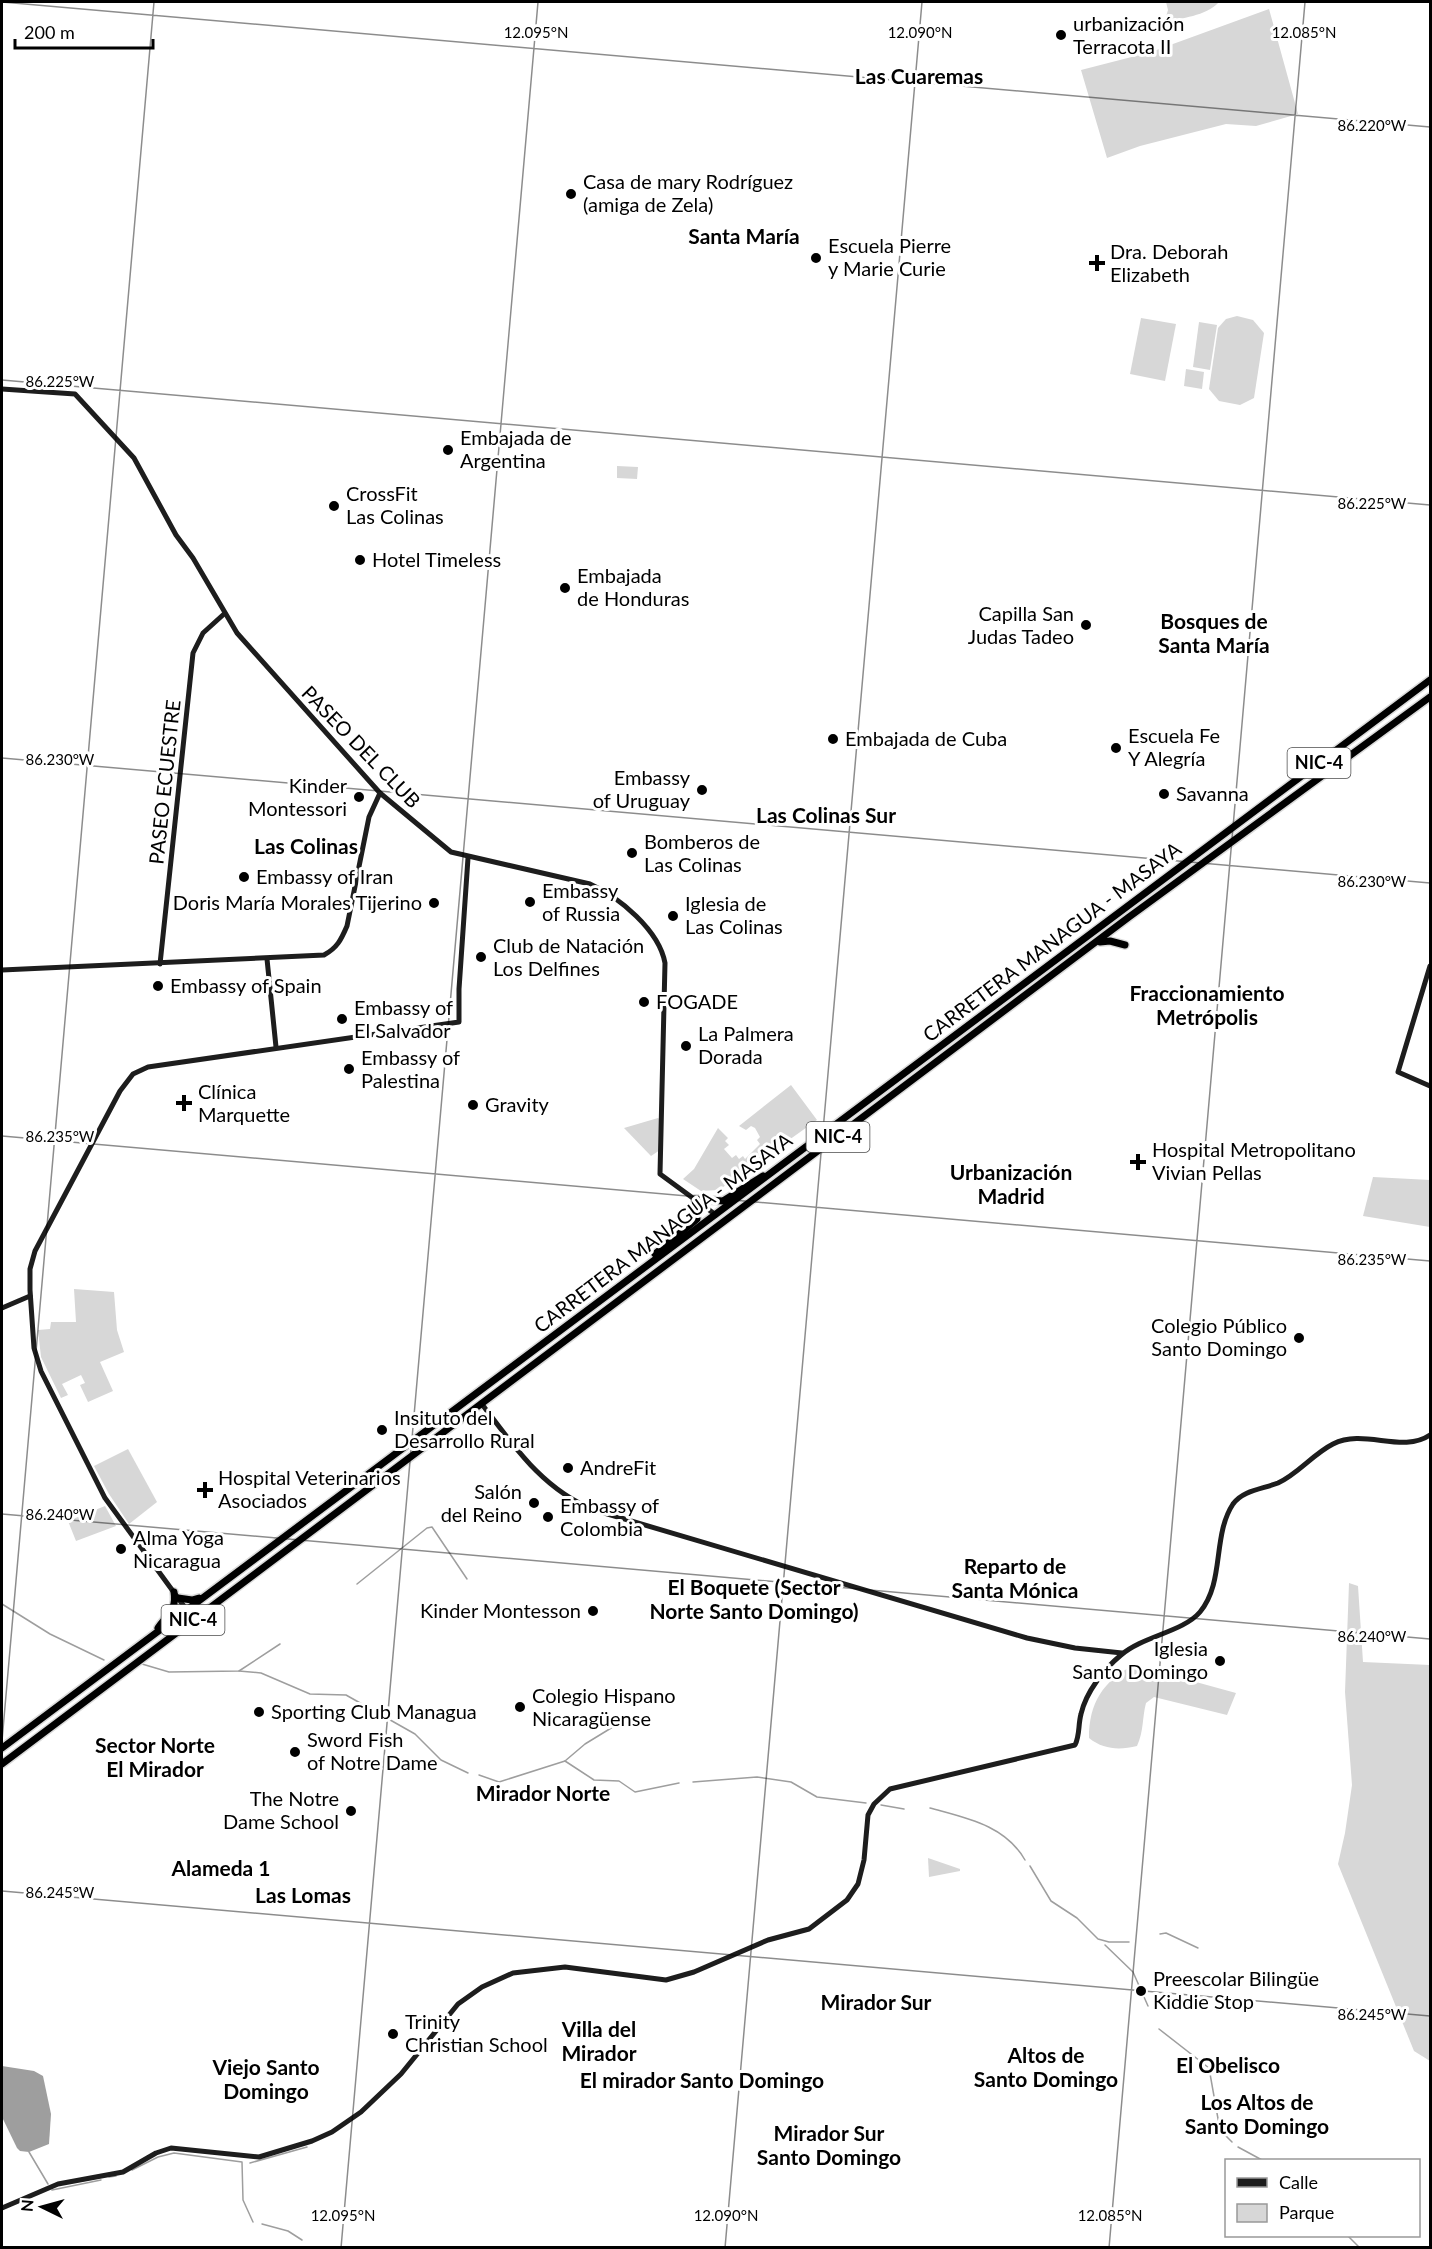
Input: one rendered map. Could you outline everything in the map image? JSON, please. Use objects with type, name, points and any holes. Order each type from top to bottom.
[{"type":"highway","name":"CARRETERA MANAGUA - MASAYA","points":[[2,1748],[1431,680]]},
{"type":"highway","points":[[1414,692],[1431,686]]},
{"type":"highway","name":"CARRETERA MANAGUA - MASAYA","points":[[2,1764],[772,1185],[1430,698]]},
{"type":"highway","points":[[1207,847],[1207,854],[1215,855]]},
{"type":"highway","points":[[1194,856],[1202,858],[1200,867]]},
{"type":"highway","points":[[1082,941],[1112,925],[1120,926],[1127,910],[1141,896]]},
{"type":"highway","points":[[1095,944],[1110,940],[1125,945]]},
{"type":"highway","points":[[644,1267],[654,1255],[697,1219],[695,1199],[723,1201],[757,1179],[772,1173]]},
{"type":"highway","points":[[658,1271],[714,1223],[716,1215],[725,1216],[761,1190],[772,1185]]},
{"type":"highway","points":[[343,1493],[363,1486],[379,1475],[385,1475],[389,1468],[408,1452],[418,1436]]},
{"type":"highway","points":[[150,1652],[156,1642],[184,1621],[186,1609],[196,1612],[233,1589]]},
{"type":"highway","points":[[154,1634],[174,1611],[176,1595],[192,1600],[204,1596]]},
{"type":"street","name":"PASEO DEL CLUB","points":[[2,389],[75,394],[134,458],[224,614],[259,660],[380,793],[441,846],[468,858],[590,884],[603,890],[638,920],[658,943],[665,963],[660,1174],[695,1199]]},
{"type":"street","name":"PASEO ECUESTRE","points":[[160,964],[194,653],[203,633],[224,614]]},
{"type":"street","points":[[2,970],[324,955],[334,950],[341,942],[359,875],[369,818],[380,793]]},
{"type":"street","points":[[186,1609],[105,1498],[41,1371],[34,1348],[30,1296],[30,1269],[35,1251],[120,1091],[133,1074],[148,1067],[459,1022],[459,989],[468,858]]},
{"type":"street","points":[[267,959],[276,1047]]},
{"type":"street","points":[[1431,966],[1398,1072],[1431,1086]]},
{"type":"street","points":[[695,1199],[716,1215]]},
{"type":"street","points":[[2,1308],[30,1296]]},
{"type":"street","points":[[481,1403],[527,1462],[549,1484],[581,1504],[1027,1638],[1075,1648],[1122,1653]]},
{"type":"street","points":[[2,2208],[58,2184],[123,2172],[156,2153],[171,2148],[259,2157],[312,2141],[332,2132],[361,2112],[401,2074],[458,2004],[482,1987],[513,1973],[565,1967],[666,1980],[694,1972],[768,1940],[810,1929],[847,1900],[858,1884],[864,1860],[868,1815],[881,1795],[907,1783],[1071,1747],[1078,1738],[1081,1713],[1087,1698],[1098,1680],[1122,1653],[1190,1621],[1200,1612],[1209,1598],[1226,1521],[1238,1498],[1283,1480],[1335,1443],[1355,1437],[1413,1441],[1431,1435]]},
{"type":"green space","points":[[1166,2],[1219,2],[1200,14],[1164,23],[1168,10]]},
{"type":"green space","points":[[1269,9],[1298,114],[1256,126],[1226,124],[1140,146],[1107,158],[1081,70],[1151,52]]},
{"type":"green space","points":[[1237,316],[1253,320],[1264,333],[1254,398],[1240,405],[1219,401],[1209,389],[1218,328],[1226,319]]},
{"type":"green space","points":[[1141,318],[1176,324],[1165,381],[1130,374]]},
{"type":"green space","points":[[1199,322],[1217,325],[1210,370],[1193,367]]},
{"type":"green space","points":[[1186,369],[1204,372],[1202,389],[1184,386]]},
{"type":"green space","points":[[617,466],[638,467],[637,479],[617,478]]},
{"type":"green space","points":[[791,1085],[817,1120],[719,1190],[701,1191],[683,1179],[694,1169],[718,1128],[728,1138],[725,1141],[729,1145],[724,1149],[732,1158],[736,1155],[739,1159],[743,1156],[745,1159],[760,1144],[757,1140],[760,1137],[755,1128],[751,1126],[746,1130],[739,1126]]},
{"type":"green space","points":[[658,1118],[662,1121],[660,1150],[651,1156],[624,1128]]},
{"type":"green space","points":[[1373,1177],[1430,1180],[1430,1227],[1363,1216]]},
{"type":"green space","points":[[74,1289],[114,1292],[117,1330],[124,1352],[100,1362],[113,1391],[88,1402],[80,1385],[85,1383],[81,1375],[62,1384],[68,1395],[61,1398],[41,1357],[38,1330],[50,1329],[51,1322],[76,1322]]},
{"type":"green space","points":[[128,1449],[157,1502],[129,1524],[94,1466]]},
{"type":"green space","points":[[105,1506],[116,1526],[76,1541],[68,1521]]},
{"type":"green space","points":[[1349,1583],[1358,1586],[1363,1662],[1430,1665],[1430,2061],[1414,2051],[1338,1864],[1352,1785],[1345,1692]]},
{"type":"green space","points":[[1134,1665],[1236,1693],[1227,1715],[1154,1697],[1146,1703],[1137,1746],[1118,1748],[1100,1745],[1089,1738],[1095,1704],[1100,1694],[1114,1678]]},
{"type":"green space","points":[[928,1858],[960,1869],[960,1871],[929,1877]]},
{"type":"shaded area","points":[[2,2066],[34,2071],[43,2076],[51,2114],[49,2144],[29,2152],[20,2151],[17,2148],[2,2117]]},
{"type":"waterway","points":[[357,1584],[427,1528],[432,1527],[467,1579]]},
{"type":"waterway","points":[[2,1604],[50,1634],[104,1660]]},
{"type":"waterway","points":[[142,1664],[169,1672],[239,1671],[280,1644]]},
{"type":"waterway","points":[[239,1671],[261,1673],[310,1694],[346,1695],[415,1734],[441,1760],[468,1773]]},
{"type":"waterway","points":[[479,1775],[499,1782],[565,1761],[585,1744],[621,1722]]},
{"type":"waterway","points":[[565,1761],[594,1780],[619,1781],[635,1792],[679,1783]]},
{"type":"waterway","points":[[693,1782],[757,1777],[791,1782],[817,1797],[866,1803]]},
{"type":"waterway","points":[[881,1805],[904,1809]]},
{"type":"waterway","points":[[930,1808],[971,1820],[996,1831],[1017,1848],[1025,1860]]},
{"type":"waterway","points":[[1030,1866],[1051,1901],[1077,1918],[1098,1939],[1109,1942],[1129,1942]]},
{"type":"waterway","points":[[1160,1934],[1166,1933],[1198,1948]]},
{"type":"waterway","points":[[1105,1945],[1133,1972],[1148,2006]]},
{"type":"waterway","points":[[1159,2029],[1209,2068],[1220,2130],[1232,2142]]},
{"type":"waterway","points":[[250,2163],[307,2147]]},
{"type":"waterway","points":[[1238,2147],[1260,2159]]},
{"type":"waterway","points":[[29,2152],[48,2184]]},
{"type":"waterway","points":[[132,2170],[158,2157],[174,2153],[242,2162],[243,2200],[253,2222]]},
{"type":"waterway","points":[[109,2177],[116,2176]]},
{"type":"waterway","points":[[52,2190],[101,2180]]},
{"type":"waterway","points":[[262,2224],[288,2231],[302,2240]]},
{"type":"waterway","points":[[1349,2237],[1360,2248]]},
{"type":"place","name":"urbanización Terracota II","points":[[1061,35]]},
{"type":"place","name":"Casa de mary Rodríguez (amiga de Zela)","points":[[571,194]]},
{"type":"place","name":"Escuela Pierre y Marie Curie","points":[[816,258]]},
{"type":"place","name":"Dra. Deborah Elizabeth","points":[[1097,263]]},
{"type":"place","name":"Embajada de Argentina","points":[[448,450]]},
{"type":"place","name":"CrossFit Las Colinas","points":[[334,506]]},
{"type":"place","name":"Hotel Timeless","points":[[360,560]]},
{"type":"place","name":"Embajada de Honduras","points":[[565,588]]},
{"type":"place","name":"Capilla San Judas Tadeo","points":[[1086,625]]},
{"type":"place","name":"Embajada de Cuba","points":[[833,739]]},
{"type":"place","name":"Escuela Fe Y Alegría","points":[[1116,748]]},
{"type":"place","name":"Embassy of Uruguay","points":[[702,790]]},
{"type":"place","name":"Savanna","points":[[1164,794]]},
{"type":"place","name":"Kinder Montessori","points":[[359,797]]},
{"type":"place","name":"Bomberos de Las Colinas","points":[[632,853]]},
{"type":"place","name":"Embassy of Iran","points":[[244,877]]},
{"type":"place","name":"Embassy of Russia","points":[[530,902]]},
{"type":"place","name":"Doris María Morales Tijerino","points":[[434,903]]},
{"type":"place","name":"Iglesia de Las Colinas","points":[[673,916]]},
{"type":"place","name":"Club de Natación Los Delfines","points":[[481,957]]},
{"type":"place","name":"Embassy of Spain","points":[[158,986]]},
{"type":"place","name":"FOGADE","points":[[644,1002]]},
{"type":"place","name":"Embassy of El Salvador","points":[[342,1019]]},
{"type":"place","name":"La Palmera Dorada","points":[[686,1046]]},
{"type":"place","name":"Embassy of Palestina","points":[[349,1069]]},
{"type":"place","name":"Clínica Marquette","points":[[184,1103]]},
{"type":"place","name":"Gravity","points":[[473,1105]]},
{"type":"place","name":"Hospital Metropolitano Vivian Pellas","points":[[1138,1162]]},
{"type":"place","name":"Colegio Público Santo Domingo","points":[[1299,1338]]},
{"type":"place","name":"Insituto del Desarrollo Rural","points":[[382,1430]]},
{"type":"place","name":"AndreFit","points":[[568,1468]]},
{"type":"place","name":"Hospital Veterinarios Asociados","points":[[205,1490]]},
{"type":"place","name":"Salón del Reino","points":[[534,1503]]},
{"type":"place","name":"Embassy of Colombia","points":[[548,1517]]},
{"type":"place","name":"Alma Yoga Nicaragua","points":[[121,1549]]},
{"type":"place","name":"Kinder Montesson","points":[[593,1611]]},
{"type":"place","name":"Iglesia Santo Domingo","points":[[1220,1661]]},
{"type":"place","name":"Colegio Hispano Nicaragüense","points":[[520,1707]]},
{"type":"place","name":"Sporting Club Managua","points":[[259,1712]]},
{"type":"place","name":"Sword Fish of Notre Dame","points":[[295,1752]]},
{"type":"place","name":"The Notre Dame School","points":[[351,1811]]},
{"type":"place","name":"Preescolar Bilingüe Kiddie Stop","points":[[1141,1991]]},
{"type":"place","name":"Trinity Christian School","points":[[393,2034]]},
{"type":"district","name":"Las Cuaremas","points":[[919,77]]},
{"type":"district","name":"Santa María","points":[[744,237]]},
{"type":"district","name":"Bosques de Santa María","points":[[1214,634]]},
{"type":"district","name":"Las Colinas Sur","points":[[826,816]]},
{"type":"district","name":"Las Colinas","points":[[306,847]]},
{"type":"district","name":"Fraccionamiento Metrópolis","points":[[1207,1006]]},
{"type":"district","name":"Urbanización Madrid","points":[[1011,1185]]},
{"type":"district","name":"Reparto de Santa Mónica","points":[[1015,1579]]},
{"type":"district","name":"El Boquete (Sector Norte Santo Domingo)","points":[[754,1600]]},
{"type":"district","name":"Sector Norte El Mirador","points":[[155,1758]]},
{"type":"district","name":"Mirador Norte","points":[[543,1794]]},
{"type":"district","name":"Alameda 1","points":[[221,1869]]},
{"type":"district","name":"Las Lomas","points":[[303,1896]]},
{"type":"district","name":"Mirador Sur","points":[[876,2003]]},
{"type":"district","name":"Villa del Mirador","points":[[599,2042]]},
{"type":"district","name":"El Obelisco","points":[[1228,2066]]},
{"type":"district","name":"Altos de Santo Domingo","points":[[1046,2068]]},
{"type":"district","name":"Viejo Santo Domingo","points":[[266,2080]]},
{"type":"district","name":"El mirador Santo Domingo","points":[[702,2081]]},
{"type":"district","name":"Los Altos de Santo Domingo","points":[[1257,2115]]},
{"type":"district","name":"Mirador Sur Santo Domingo","points":[[829,2146]]}]
